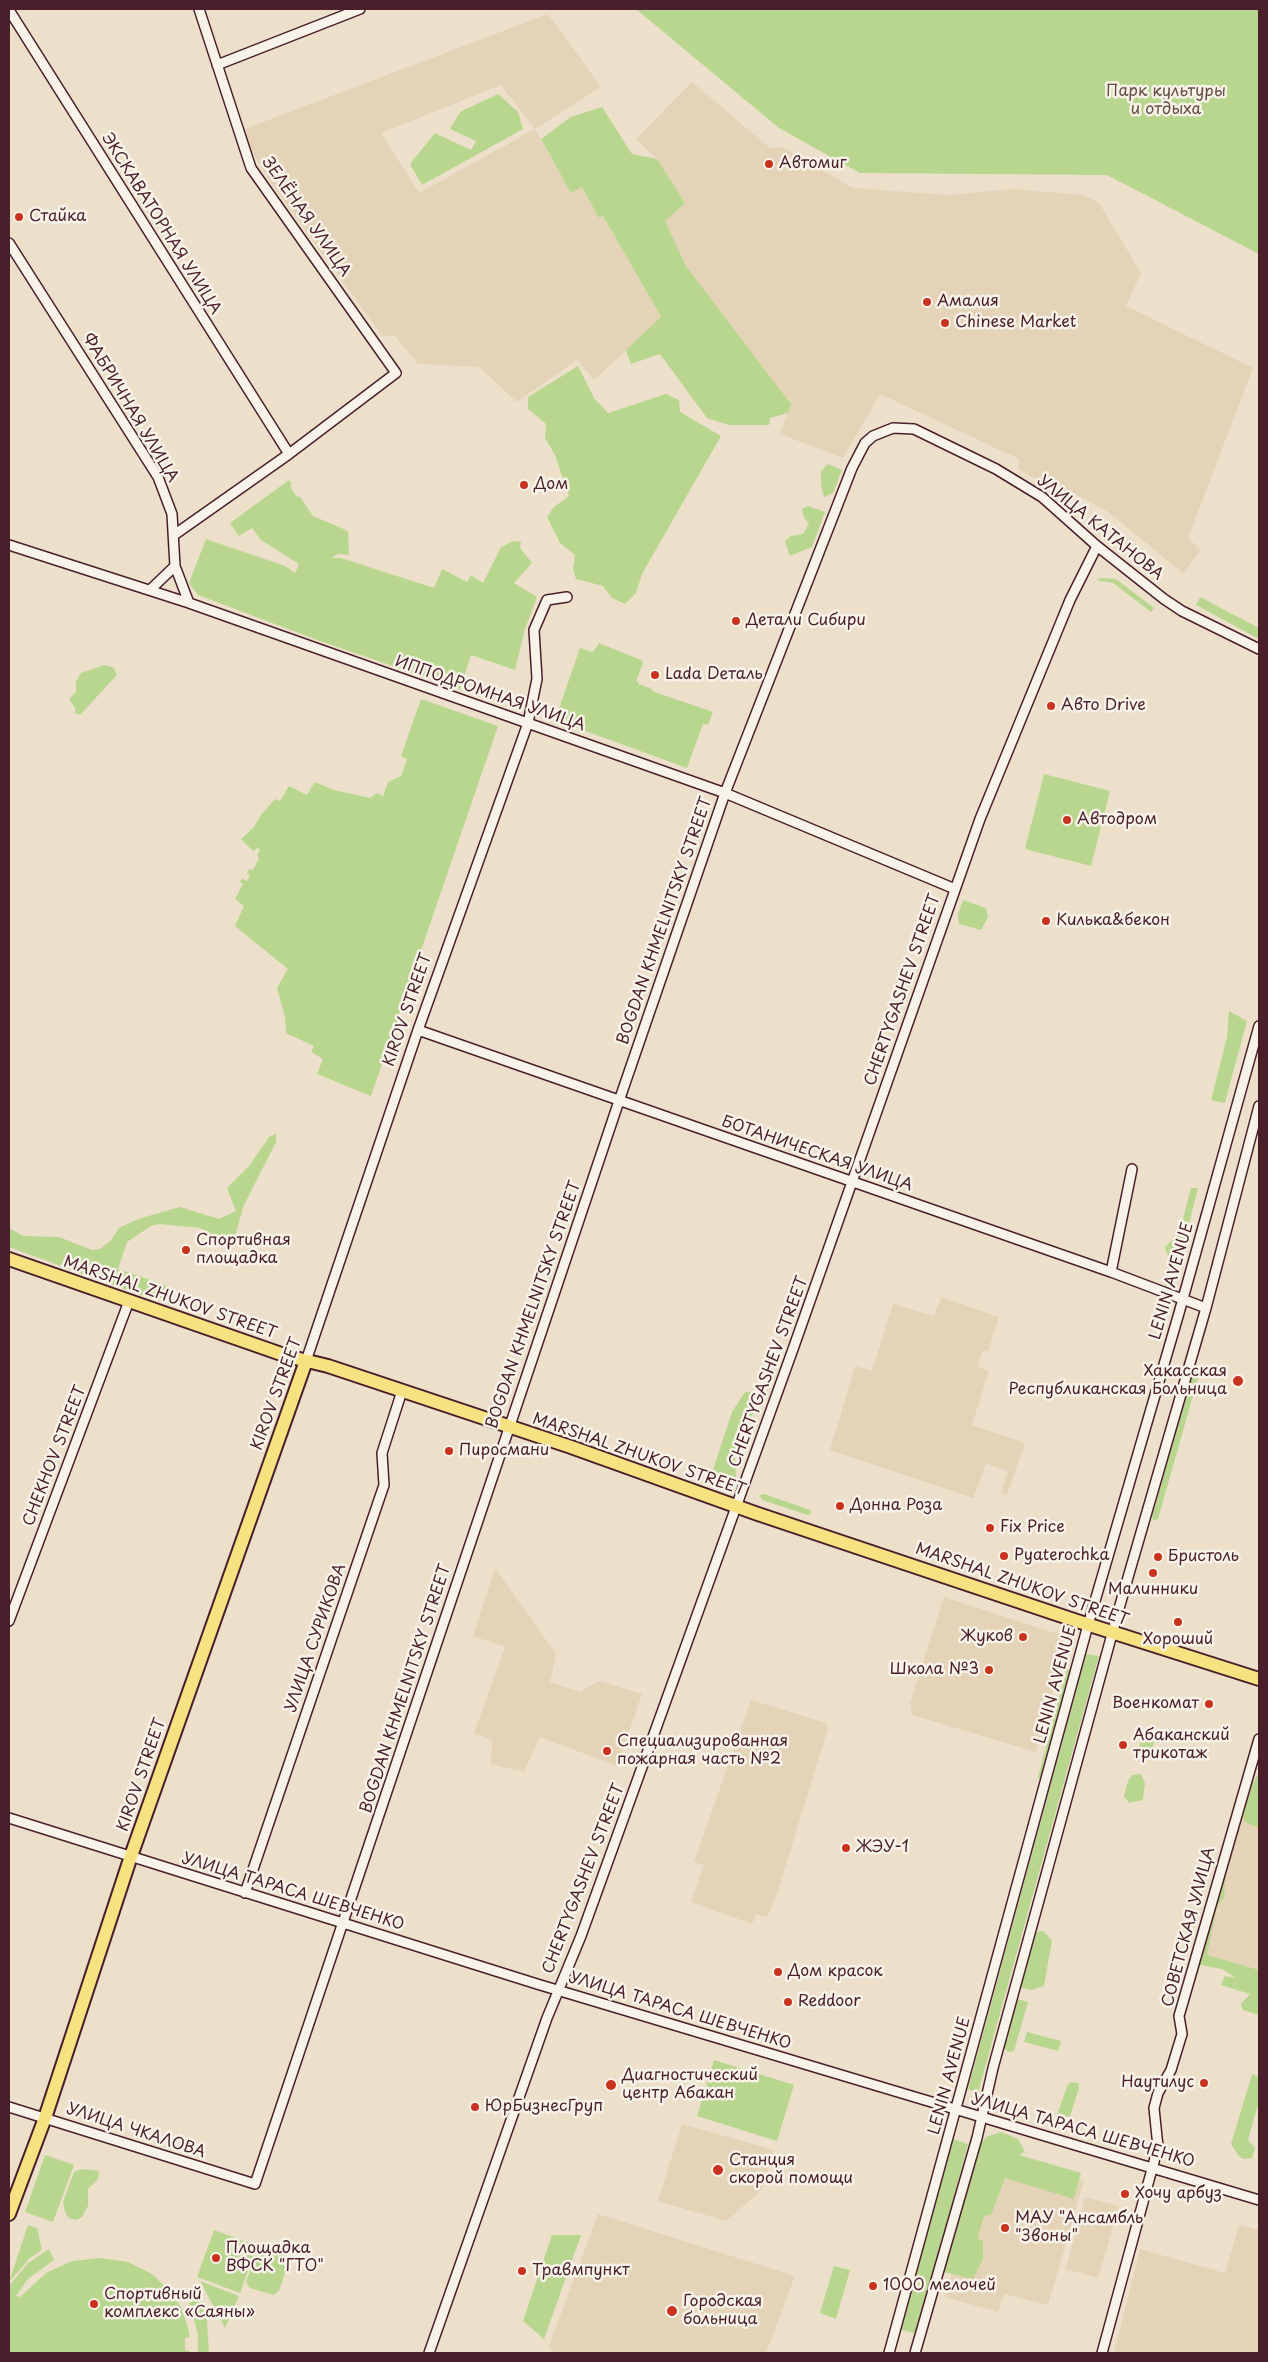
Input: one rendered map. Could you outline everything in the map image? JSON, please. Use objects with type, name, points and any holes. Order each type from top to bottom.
[{"type":"main road","name":"MARSHAL ZHUKOV STREET","points":[[9,1259],[306,1361],[571,1447],[737,1506],[1088,1625],[1259,1679]]},
{"type":"main road","name":"KIROV STREET","points":[[9,2214],[44,2118],[131,1856],[306,1361]]},
{"type":"street","name":"ЗЕЛЁНАЯ УЛИЦА","points":[[199,9],[252,168],[396,373],[289,454]]},
{"type":"street","points":[[217,65],[360,9]]},
{"type":"street","name":"ЭКСКАВАТОРНАЯ УЛИЦА","points":[[9,10],[289,454]]},
{"type":"street","name":"ФАБРИЧНАЯ УЛИЦА","points":[[9,243],[158,477],[166,495],[174,535],[175,566],[189,602]]},
{"type":"street","name":"УЛИЦА КАТАНОВА","points":[[865,443],[873,436],[894,428],[914,429],[996,469],[1042,497],[1097,546],[1164,599],[1182,611],[1259,649]]},
{"type":"street","name":"BOGDAN KHMELNITSKY STREET","points":[[255,2184],[344,1923],[508,1427],[725,793],[849,476],[865,443]]},
{"type":"street","points":[[174,535],[289,454]]},
{"type":"street","name":"ИППОДРОМНАЯ УЛИЦА","points":[[9,545],[189,602],[725,793],[955,889]]},
{"type":"street","name":"CHERTYGASHEV STREET","points":[[429,2353],[558,1990],[581,1936],[737,1506],[955,889],[1036,680],[1070,600],[1097,546]]},
{"type":"street","points":[[150,590],[175,566]]},
{"type":"street","name":"KIROV STREET","points":[[306,1361],[418,1030],[528,723],[537,679],[534,630],[547,600],[567,597]]},
{"type":"street","name":"LENIN AVENUE","points":[[889,2353],[1088,1625],[1183,1299],[1259,1026]]},
{"type":"street","name":"БОТАНИЧЕСКАЯ УЛИЦА","points":[[418,1030],[1111,1272],[1206,1308]]},
{"type":"street","points":[[915,2353],[982,2117],[992,2068],[1113,1633],[1206,1308],[1259,1106]]},
{"type":"street","points":[[1111,1272],[1132,1168]]},
{"type":"street","name":"CHEKHOV STREET","points":[[9,1621],[129,1301]]},
{"type":"street","name":"УЛИЦА СУРИКОВА","points":[[245,1892],[384,1485],[382,1453],[402,1391]]},
{"type":"street","name":"СОВЕТСКАЯ УЛИЦА","points":[[1102,2353],[1134,2243],[1158,2147],[1154,2108],[1158,2093],[1171,2070],[1182,2034],[1179,2016],[1259,1739]]},
{"type":"street","name":"УЛИЦА ТАРАСА ШЕВЧЕНКО","points":[[9,1818],[558,1990],[1259,2200]]},
{"type":"street","name":"УЛИЦА ЧКАЛОВА","points":[[9,2107],[255,2184]]},
{"type":"shaded area","points":[[548,14],[601,87],[535,129],[571,193],[582,187],[599,218],[603,216],[661,318],[594,380],[577,360],[517,402],[479,367],[418,364],[394,335],[383,337],[269,180],[247,143],[242,130]],"holes":[[[501,85],[535,129],[419,193],[381,133]]]},
{"type":"shaded area","name":"Chinese Market","points":[[692,82],[770,148],[782,147],[853,188],[948,195],[1013,189],[1083,195],[1099,203],[1141,273],[1126,306],[1253,368],[1188,538],[1201,550],[1183,573],[1108,512],[1070,491],[1034,478],[1019,469],[1019,459],[880,394],[843,458],[780,434],[791,404],[686,266],[665,221],[657,159],[636,139]]},
{"type":"shaded area","points":[[941,1297],[999,1317],[988,1351],[983,1350],[977,1367],[989,1371],[972,1425],[1025,1443],[1007,1495],[1001,1493],[1008,1471],[986,1464],[973,1498],[830,1450],[855,1366],[872,1371],[893,1304],[934,1316]]},
{"type":"shaded area","points":[[495,1568],[556,1654],[550,1682],[580,1692],[599,1681],[642,1694],[617,1766],[540,1737],[524,1772],[491,1764],[492,1740],[474,1733],[505,1647],[473,1636]]},
{"type":"shaded area","name":"Школа №3","points":[[944,1597],[1067,1637],[1036,1752],[912,1715],[910,1703]]},
{"type":"shaded area","points":[[751,1700],[826,1723],[828,1728],[777,1894],[767,1917],[756,1914],[752,1924],[691,1902],[704,1865],[694,1862]]},
{"type":"shaded area","points":[[1238,1816],[1259,1822],[1259,1980],[1197,1962]]},
{"type":"shaded area","name":"Станция скорой помощи","points":[[682,2124],[774,2150],[762,2190],[726,2221],[658,2201]]},
{"type":"shaded area","points":[[986,2154],[1084,2181],[1048,2305],[1004,2294],[998,2312],[945,2297]]},
{"type":"shaded area","points":[[1085,2197],[1119,2206],[1098,2278],[1066,2269]]},
{"type":"shaded area","name":"Городская больница","points":[[598,2214],[795,2276],[766,2353],[552,2353],[549,2346]]},
{"type":"shaded area","points":[[1239,2225],[1259,2230],[1259,2353],[1114,2353],[1140,2249],[1225,2273]]},
{"type":"green space","name":"Парк культуры и отдыха","points":[[636,9],[1259,9],[1259,254],[1107,175],[860,173],[779,128]]},
{"type":"green space","points":[[498,94],[518,112],[523,129],[422,185],[410,164],[435,133],[471,150],[476,141],[450,129],[460,112]]},
{"type":"green space","points":[[602,107],[632,154],[657,159],[685,203],[665,221],[686,266],[791,404],[788,413],[770,418],[769,425],[729,425],[707,418],[660,354],[631,364],[626,350],[661,317],[603,216],[599,218],[582,187],[571,193],[541,139],[571,117]]},
{"type":"green space","points":[[578,366],[594,398],[608,413],[666,394],[679,400],[680,412],[721,436],[642,574],[636,593],[625,604],[612,598],[603,586],[576,579],[573,569],[575,555],[560,543],[547,517],[554,507],[569,496],[555,455],[545,438],[546,424],[528,409],[528,397]]},
{"type":"green space","points":[[828,464],[842,470],[833,493],[824,497],[821,485],[821,471]]},
{"type":"green space","points":[[289,480],[296,496],[300,497],[313,516],[348,531],[349,555],[338,554],[331,558],[341,558],[434,588],[442,569],[467,582],[471,575],[483,583],[501,547],[513,541],[521,542],[520,548],[532,563],[514,583],[537,597],[525,629],[515,670],[471,655],[460,689],[320,641],[198,595],[189,583],[206,539],[285,566],[295,573],[299,564],[261,540],[252,528],[239,536],[230,523]]},
{"type":"green space","points":[[808,506],[825,512],[812,547],[790,556],[785,541],[791,536],[803,534],[809,523],[804,518],[802,509]]},
{"type":"green space","points":[[1101,578],[1116,579],[1154,608],[1151,612],[1113,583],[1096,580]]},
{"type":"green space","points":[[1200,597],[1259,628],[1259,639],[1196,605]]},
{"type":"green space","points":[[599,643],[641,660],[643,663],[636,681],[639,682],[638,684],[652,689],[652,691],[713,712],[708,725],[703,724],[687,768],[555,720],[580,648],[593,652]]},
{"type":"green space","points":[[104,665],[114,668],[117,675],[80,715],[75,713],[75,708],[69,699],[76,692],[76,682],[81,673]]},
{"type":"green space","points":[[421,699],[498,726],[371,1096],[317,1074],[323,1059],[311,1052],[314,1046],[286,1033],[285,1017],[277,988],[288,969],[235,926],[244,906],[235,899],[243,884],[240,882],[242,878],[247,881],[250,875],[247,873],[249,869],[253,870],[259,858],[257,855],[260,850],[257,848],[253,851],[241,839],[254,827],[261,815],[275,799],[280,801],[289,786],[307,795],[315,782],[334,790],[370,798],[377,793],[383,796],[388,782],[401,776],[407,759],[401,756]]},
{"type":"green space","name":"Автодром","points":[[1044,774],[1110,791],[1091,866],[1025,849]]},
{"type":"green space","points":[[963,900],[986,908],[988,917],[981,930],[959,924],[958,914]]},
{"type":"green space","points":[[1229,1011],[1247,1021],[1225,1102],[1223,1103],[1211,1100],[1227,1037]]},
{"type":"green space","points":[[276,1134],[276,1142],[243,1207],[234,1241],[223,1244],[214,1235],[200,1228],[159,1224],[151,1226],[127,1242],[118,1269],[165,1285],[171,1294],[168,1297],[152,1299],[9,1247],[9,1228],[23,1236],[59,1237],[92,1250],[100,1249],[111,1240],[119,1228],[138,1219],[180,1207],[219,1219],[236,1211],[227,1188],[249,1166],[269,1137]]},
{"type":"green space","points":[[1191,1188],[1198,1188],[1173,1287],[1165,1285],[1171,1259],[1165,1247],[1179,1234]]},
{"type":"green space","points":[[1196,1374],[1198,1378],[1158,1519],[1154,1521],[1152,1517],[1191,1378]]},
{"type":"green space","points":[[745,1392],[759,1392],[752,1417],[735,1454],[736,1481],[720,1483],[713,1470],[732,1412]]},
{"type":"green space","points":[[764,1494],[810,1510],[811,1513],[808,1515],[762,1500],[759,1495]]},
{"type":"green space","points":[[1086,1654],[1099,1656],[978,2093],[968,2089]]},
{"type":"green space","points":[[1067,1669],[1071,1670],[1042,1778],[1039,1779],[1038,1777]]},
{"type":"green space","points":[[1144,1733],[1150,1734],[1154,1740],[1153,1747],[1142,1758],[1139,1757],[1138,1749]]},
{"type":"green space","points":[[1259,1773],[1259,1828],[1245,1822],[1240,1809],[1242,1799]]},
{"type":"green space","points":[[1141,1774],[1145,1783],[1143,1800],[1129,1803],[1124,1796],[1128,1781],[1132,1775]]},
{"type":"green space","points":[[1226,1867],[1224,1898],[1217,1906],[1207,1955],[1259,1970],[1259,2015],[1243,2010],[1241,2004],[1250,1994],[1221,1985],[1225,1976],[1236,1978],[1222,1969],[1195,1964]]},
{"type":"green space","points":[[1043,1931],[1052,1940],[1044,1986],[1031,1990],[1018,1987],[1034,1932]]},
{"type":"green space","points":[[1017,1999],[1028,2002],[1014,2051],[1009,2052],[1003,2048]]},
{"type":"green space","points":[[1027,2032],[1061,2041],[1058,2051],[1024,2042]]},
{"type":"green space","points":[[714,2060],[794,2085],[777,2141],[697,2116]]},
{"type":"green space","points":[[1252,2074],[1259,2077],[1259,2101],[1248,2140],[1255,2148],[1252,2158],[1243,2159],[1231,2144]]},
{"type":"green space","points":[[1071,2082],[1078,2083],[1079,2088],[1070,2116],[1060,2119],[1057,2115],[1068,2084]]},
{"type":"green space","points":[[1001,2132],[1018,2139],[1025,2152],[1019,2155],[1081,2173],[1074,2199],[1005,2178],[991,2215],[984,2216],[978,2236],[979,2240],[983,2241],[983,2259],[973,2279],[944,2272],[977,2151],[986,2137]]},
{"type":"green space","points":[[952,2139],[968,2144],[917,2334],[899,2329]]},
{"type":"green space","points":[[45,2155],[74,2165],[53,2222],[25,2212]]},
{"type":"green space","points":[[82,2169],[99,2171],[98,2179],[88,2189],[88,2206],[82,2217],[76,2220],[69,2218],[65,2212],[63,2202],[74,2172]]},
{"type":"green space","points":[[28,2225],[37,2228],[42,2250],[30,2258],[9,2282]]},
{"type":"green space","points":[[214,2230],[257,2246],[240,2293],[197,2277]]},
{"type":"green space","points":[[552,2235],[581,2235],[544,2339],[523,2321]]},
{"type":"green space","points":[[265,2248],[285,2256],[289,2261],[279,2291],[273,2295],[250,2288],[246,2282],[257,2252]]},
{"type":"green space","name":"Спортивный комплекс «Саяны»","points":[[49,2249],[54,2260],[28,2279],[16,2296],[20,2297],[46,2273],[72,2261],[100,2258],[128,2262],[152,2274],[171,2292],[181,2307],[187,2324],[190,2337],[185,2338],[185,2350],[194,2353],[9,2353],[9,2286],[28,2263]]},
{"type":"green space","points":[[834,2266],[850,2270],[836,2319],[820,2313]]},
{"type":"green space","points":[[200,2281],[239,2296],[225,2328]]},
{"type":"green space","name":"Спортивный комплекс «Саяны»","points":[[200,2298],[207,2321],[209,2353],[198,2353],[198,2334],[189,2303]]},
{"type":"place","name":"Автомиг","points":[[769,164]]},
{"type":"place","name":"Стайка","points":[[19,217]]},
{"type":"place","name":"Амалия","points":[[927,302]]},
{"type":"place","name":"Chinese Market","points":[[945,323]]},
{"type":"place","name":"Дом","points":[[524,485]]},
{"type":"place","name":"Детали Сибири","points":[[736,621]]},
{"type":"place","name":"Lada Dеталь","points":[[655,675]]},
{"type":"place","name":"Авто Drive","points":[[1051,706]]},
{"type":"place","name":"Автодром","points":[[1067,820]]},
{"type":"place","name":"Килька&бекон","points":[[1046,921]]},
{"type":"place","name":"Спортивная площадка","points":[[186,1250]]},
{"type":"place","name":"Хакасская Республиканская Больница","points":[[1238,1381]]},
{"type":"place","name":"Пиросмани","points":[[449,1451]]},
{"type":"place","name":"Донна Роза","points":[[840,1506]]},
{"type":"place","name":"Fix Price","points":[[990,1528]]},
{"type":"place","name":"Pyaterochka","points":[[1004,1556]]},
{"type":"place","name":"Бристоль","points":[[1158,1557]]},
{"type":"place","name":"Малинники","points":[[1153,1573]]},
{"type":"place","name":"Хороший","points":[[1178,1622]]},
{"type":"place","name":"Жуков","points":[[1023,1637]]},
{"type":"place","name":"Школа №3","points":[[989,1670]]},
{"type":"place","name":"Военкомат","points":[[1209,1704]]},
{"type":"place","name":"Абаканский трикотаж","points":[[1123,1745]]},
{"type":"place","name":"Специализированная пожарная часть №2","points":[[607,1751]]},
{"type":"place","name":"ЖЭУ-1","points":[[846,1848]]},
{"type":"place","name":"Дом красок","points":[[778,1972]]},
{"type":"place","name":"Reddoor","points":[[788,2002]]},
{"type":"place","name":"Наутилус","points":[[1204,2083]]},
{"type":"place","name":"Диагностический центр Абакан","points":[[611,2085]]},
{"type":"place","name":"ЮрБизнесГруп","points":[[475,2107]]},
{"type":"place","name":"Станция скорой помощи","points":[[718,2170]]},
{"type":"place","name":"Хочу арбуз","points":[[1125,2194]]},
{"type":"place","name":"МАУ \"Ансамбль \"Звоны\"","points":[[1005,2228]]},
{"type":"place","name":"Площадка ВФСК \"ГТО\"","points":[[216,2258]]},
{"type":"place","name":"Травмпункт","points":[[522,2271]]},
{"type":"place","name":"1000 мелочей","points":[[873,2286]]},
{"type":"place","name":"Спортивный комплекс «Саяны»","points":[[94,2304]]},
{"type":"place","name":"Городская больница","points":[[672,2311]]}]
